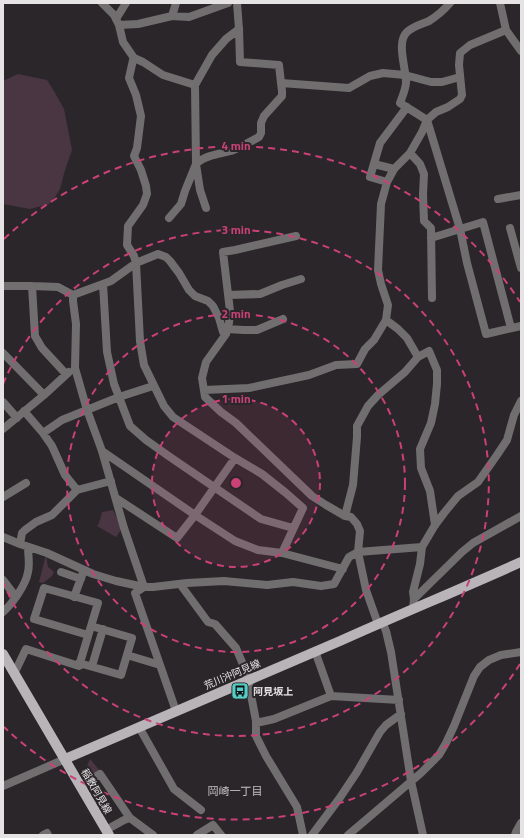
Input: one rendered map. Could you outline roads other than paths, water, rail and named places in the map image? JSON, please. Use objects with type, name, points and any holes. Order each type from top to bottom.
[{"type":"main road","name":"荒川沖阿見線","points":[[65,760],[380,623],[414,604],[472,584],[521,562]]},
{"type":"main road","points":[[3,654],[9,669],[65,760]]},
{"type":"main road","name":"稲敷阿見線","points":[[65,760],[108,832]]},
{"type":"street","points":[[102,3],[114,15],[118,22],[123,42],[134,58],[163,74],[194,85]]},
{"type":"street","points":[[118,22],[126,3]]},
{"type":"street","points":[[172,16],[176,3]]},
{"type":"street","points":[[118,22],[138,24],[172,16],[189,17],[228,3]]},
{"type":"street","points":[[170,218],[181,204],[196,164],[200,160],[232,150],[260,137],[261,123],[264,116],[282,96],[279,65],[240,62],[237,3]]},
{"type":"street","points":[[450,3],[445,10],[429,21],[407,31],[403,38],[402,46],[406,83],[400,103],[427,120],[460,229],[467,263],[486,334],[521,326]]},
{"type":"street","points":[[500,3],[506,30],[521,51]]},
{"type":"street","points":[[206,208],[200,190],[196,164],[194,85],[212,55],[226,39],[239,29]]},
{"type":"street","points":[[204,390],[249,388],[310,375],[336,365],[357,364],[365,349],[374,340],[386,320],[388,305],[378,270],[381,204],[387,182],[394,169],[410,154],[427,120],[436,112],[448,107],[462,95],[459,65],[460,54],[470,45],[506,30]]},
{"type":"street","points":[[134,58],[129,78],[136,95],[141,116],[137,148],[134,156],[141,170],[147,194],[143,205],[128,226],[128,246],[136,263],[140,341],[144,365],[164,406],[173,417],[262,474],[303,508],[282,553]]},
{"type":"street","points":[[281,83],[349,88],[370,76],[383,72],[405,75],[431,82],[442,82],[460,77]]},
{"type":"street","points":[[387,182],[370,177],[380,143],[407,107]]},
{"type":"street","points":[[410,154],[420,164],[424,174],[424,221],[431,228],[432,298]]},
{"type":"street","points":[[374,164],[394,169]]},
{"type":"street","points":[[498,199],[521,195]]},
{"type":"street","points":[[431,238],[483,222],[512,328]]},
{"type":"street","points":[[510,228],[521,268]]},
{"type":"street","points":[[296,236],[222,252],[230,311],[229,323],[226,331],[206,362],[202,378],[205,397],[221,412],[236,423],[312,496],[345,516],[351,517],[357,524],[360,531],[358,552],[366,590],[380,623],[386,631],[391,652],[411,781],[422,835]]},
{"type":"street","points":[[3,286],[58,287],[73,295],[112,281],[136,263],[158,254],[166,257],[170,261],[189,290],[195,296],[208,301],[213,306],[219,318],[223,332],[257,330],[283,319]]},
{"type":"street","points":[[228,295],[246,296],[260,294],[301,279]]},
{"type":"street","points":[[103,284],[107,352],[114,384],[130,426],[146,440],[261,519],[293,528]]},
{"type":"street","points":[[32,286],[36,336],[42,348],[66,374]]},
{"type":"street","points":[[73,295],[76,324],[75,368],[87,410],[102,451],[124,528],[144,587]]},
{"type":"street","points":[[386,320],[407,338],[418,357]]},
{"type":"street","points":[[345,516],[353,485],[357,426],[368,406],[378,395],[405,372],[418,357],[430,351],[437,370],[437,384],[431,424],[420,448],[421,468],[430,491],[435,525]]},
{"type":"street","points":[[3,353],[44,395]]},
{"type":"street","points":[[3,429],[44,395],[66,374],[75,368]]},
{"type":"street","points":[[43,433],[62,420],[119,397],[153,386]]},
{"type":"street","points":[[414,604],[413,592],[420,564],[422,547],[444,513],[458,496],[478,482],[507,440],[514,415],[521,401]]},
{"type":"street","points":[[3,402],[17,418]]},
{"type":"street","points":[[24,411],[52,446],[65,475],[77,490]]},
{"type":"street","points":[[102,451],[235,541],[258,550],[282,553],[343,569]]},
{"type":"street","points":[[116,498],[177,538],[235,458]]},
{"type":"street","points":[[3,612],[11,605],[16,597],[26,580],[28,572],[22,533],[36,522],[52,515],[77,490],[111,481]]},
{"type":"street","points":[[3,497],[26,483]]},
{"type":"street","points":[[414,604],[473,542],[521,516]]},
{"type":"street","points":[[3,537],[24,546],[48,553],[93,574],[144,587],[224,581],[267,585],[293,582],[322,586],[334,584],[349,557],[358,552],[422,547]]},
{"type":"street","points":[[74,596],[84,570]]},
{"type":"street","points":[[60,572],[81,579]]},
{"type":"street","points":[[3,580],[16,597]]},
{"type":"street","points":[[180,584],[208,622],[215,624],[236,648],[248,674],[256,723],[256,736],[266,756],[297,807],[303,835]]},
{"type":"street","points":[[144,587],[135,593],[176,711]]},
{"type":"street","points":[[9,669],[26,649],[78,666],[91,626],[98,603],[44,588],[34,619],[88,635]]},
{"type":"street","points":[[79,663],[121,675],[132,638],[91,626]]},
{"type":"street","points":[[92,666],[102,629]]},
{"type":"street","points":[[315,651],[331,696]]},
{"type":"street","points":[[348,835],[434,760],[446,743],[469,686],[480,667],[489,660],[501,655],[521,652]]},
{"type":"street","points":[[127,655],[160,665]]},
{"type":"street","points":[[256,723],[274,719],[331,696],[399,700]]},
{"type":"street","points":[[312,835],[357,772],[380,732],[386,724],[401,714]]},
{"type":"street","points":[[139,727],[174,789],[201,810]]},
{"type":"street","points":[[3,786],[65,760]]},
{"type":"street","points":[[80,786],[100,774],[130,818],[153,835]]},
{"type":"street","points":[[108,832],[124,820],[130,818]]},
{"type":"street","points":[[515,835],[521,823]]},
{"type":"street","points":[[197,835],[213,824],[221,835]]},
{"type":"street","points":[[43,835],[47,833],[48,835]]},
{"type":"place","name":"阿見坂上","points":[[240,691]]},
{"type":"district","name":"岡崎一丁目","points":[[235,791]]}]
